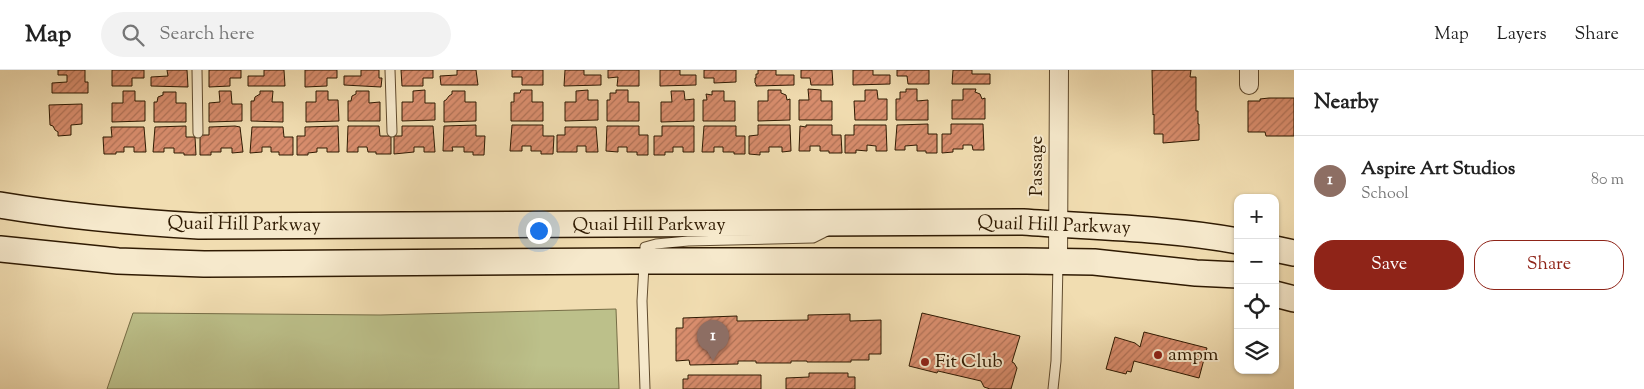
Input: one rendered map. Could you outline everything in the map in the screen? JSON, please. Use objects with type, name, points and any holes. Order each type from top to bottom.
[{"type":"main road","name":"Quail Hill Parkway","points":[[0,205],[59,214],[199,226],[1013,222],[1190,234],[1234,240]]},
{"type":"main road","name":"Quail Hill Parkway","points":[[0,249],[118,261],[204,264],[1094,262],[1196,273],[1234,275]]},
{"type":"main road","points":[[1279,250],[1294,253]]},
{"type":"main road","points":[[1196,273],[1234,284]]},
{"type":"main road","points":[[1279,281],[1294,285]]},
{"type":"main road","points":[[1279,295],[1294,299]]},
{"type":"street","name":"Passage","points":[[1058,262],[1059,70]]},
{"type":"lane","points":[[197,70],[198,132]]},
{"type":"lane","points":[[390,70],[392,132]]},
{"type":"lane","points":[[645,389],[642,301],[645,247],[651,244],[688,241],[813,238],[841,224]]},
{"type":"lane","points":[[1053,389],[1056,351],[1058,262]]},
{"type":"green space","points":[[616,309],[619,389],[107,389],[133,313],[380,315]]},
{"type":"building","points":[[58,70],[85,70],[85,82],[88,82],[88,93],[52,93],[52,83],[67,82],[67,75],[58,75]]},
{"type":"building","points":[[112,70],[144,70],[144,78],[132,78],[132,86],[112,86]]},
{"type":"building","points":[[167,70],[187,70],[188,87],[151,86],[151,77],[168,76]]},
{"type":"building","points":[[209,70],[241,70],[241,78],[230,78],[230,86],[209,87]]},
{"type":"building","points":[[264,70],[284,70],[285,86],[248,86],[248,76],[264,76]]},
{"type":"building","points":[[305,70],[337,70],[337,78],[327,78],[327,86],[305,87]]},
{"type":"building","points":[[361,70],[379,70],[379,78],[382,78],[381,87],[344,85],[344,76],[361,76]]},
{"type":"building","points":[[401,70],[433,70],[433,78],[423,78],[423,86],[402,86]]},
{"type":"building","points":[[457,70],[476,70],[478,85],[441,85],[440,76],[457,75]]},
{"type":"building","points":[[512,70],[543,70],[543,85],[522,85],[522,77],[512,77]]},
{"type":"building","points":[[565,70],[584,70],[584,75],[601,75],[601,85],[564,86]]},
{"type":"building","points":[[608,70],[639,70],[639,86],[617,86],[618,77],[608,78]]},
{"type":"building","points":[[660,70],[680,70],[680,75],[696,75],[696,85],[660,86]]},
{"type":"building","points":[[704,70],[736,70],[736,82],[714,83],[714,78],[704,78]]},
{"type":"building","points":[[758,70],[776,70],[776,75],[794,75],[794,85],[756,86],[755,78]]},
{"type":"building","points":[[801,70],[832,70],[833,85],[811,85],[810,78],[801,78]]},
{"type":"building","points":[[853,70],[873,70],[873,75],[890,75],[890,84],[853,85]]},
{"type":"building","points":[[897,70],[929,70],[929,84],[908,84],[907,76],[897,76]]},
{"type":"building","points":[[953,70],[972,70],[972,74],[990,74],[990,84],[952,84]]},
{"type":"building","points":[[1152,70],[1191,70],[1190,77],[1196,77],[1196,111],[1198,111],[1199,140],[1163,143],[1163,134],[1154,134]]},
{"type":"building","points":[[808,89],[821,90],[821,101],[832,101],[832,120],[799,120],[799,100],[809,100]]},
{"type":"building","points":[[906,89],[917,89],[917,101],[928,100],[928,120],[896,120],[896,99],[900,99],[900,92],[906,92]]},
{"type":"building","points":[[963,89],[976,89],[975,92],[980,94],[982,99],[985,98],[985,119],[952,119],[952,100],[963,100]]},
{"type":"building","points":[[425,90],[425,103],[435,103],[435,120],[402,121],[402,102],[413,102],[413,91]]},
{"type":"building","points":[[521,90],[532,90],[532,102],[543,102],[543,121],[511,121],[511,102],[514,102],[514,93],[520,93]]},
{"type":"building","points":[[588,90],[588,100],[598,100],[598,120],[565,121],[565,102],[576,102],[576,91]]},
{"type":"building","points":[[616,90],[628,90],[628,102],[639,102],[639,121],[607,121],[607,100],[610,100],[610,93],[616,93]]},
{"type":"building","points":[[768,90],[781,90],[781,93],[786,95],[787,100],[790,99],[790,120],[758,121],[758,101],[768,101]]},
{"type":"building","points":[[865,90],[877,90],[878,99],[887,99],[887,120],[855,120],[854,101],[865,101]]},
{"type":"building","points":[[123,91],[135,91],[135,101],[145,101],[145,121],[112,122],[112,103],[123,103]]},
{"type":"building","points":[[219,91],[231,91],[232,104],[242,104],[242,121],[209,122],[209,103],[220,102]]},
{"type":"building","points":[[260,91],[273,91],[272,102],[283,102],[283,122],[251,121],[251,101],[254,101],[255,97],[260,94]]},
{"type":"building","points":[[316,91],[328,91],[328,100],[338,100],[339,121],[306,122],[306,102],[316,102]]},
{"type":"building","points":[[356,91],[369,91],[369,103],[380,102],[380,121],[348,121],[348,101],[351,101]]},
{"type":"building","points":[[452,91],[465,91],[465,102],[476,102],[476,121],[444,122],[444,101],[452,94]]},
{"type":"building","points":[[671,91],[684,91],[685,100],[694,99],[694,121],[661,122],[661,102],[672,102]]},
{"type":"building","points":[[712,91],[724,91],[724,101],[735,101],[735,121],[703,121],[703,100],[707,100],[706,94],[712,95]]},
{"type":"building","points":[[163,92],[176,92],[176,103],[186,103],[186,122],[154,122],[154,102],[157,102],[158,97],[163,95]]},
{"type":"building","points":[[1294,98],[1294,136],[1266,136],[1265,132],[1248,132],[1248,101],[1260,101],[1260,99]]},
{"type":"building","points":[[82,104],[82,124],[71,125],[71,135],[58,136],[58,132],[50,125],[49,105]]},
{"type":"building","points":[[928,124],[928,134],[937,134],[937,153],[917,151],[917,145],[905,146],[905,150],[895,150],[897,125]]},
{"type":"building","points":[[951,124],[983,124],[984,150],[973,150],[972,145],[963,145],[963,149],[953,149],[953,152],[942,153],[942,134],[951,134]]},
{"type":"building","points":[[476,125],[476,136],[485,136],[484,155],[473,155],[473,152],[464,152],[464,147],[452,147],[453,151],[443,151],[444,126]]},
{"type":"building","points":[[512,125],[543,125],[543,136],[554,136],[553,154],[541,154],[541,151],[531,151],[531,146],[522,146],[522,151],[510,151]]},
{"type":"building","points":[[758,125],[790,125],[791,151],[782,152],[782,147],[769,147],[769,152],[760,152],[760,155],[749,154],[749,136],[758,135]]},
{"type":"building","points":[[806,125],[832,125],[832,135],[841,135],[842,153],[820,151],[820,146],[810,146],[810,151],[799,151],[800,126],[806,127]]},
{"type":"building","points":[[854,125],[886,125],[887,151],[876,151],[876,146],[867,145],[867,151],[856,150],[856,153],[845,153],[845,135],[854,135]]},
{"type":"building","points":[[186,126],[186,137],[195,137],[196,155],[174,153],[174,148],[164,148],[164,152],[153,152],[155,127]]},
{"type":"building","points":[[338,126],[339,152],[327,152],[327,148],[317,148],[317,152],[308,153],[308,155],[297,155],[297,136],[305,136],[305,127]]},
{"type":"building","points":[[348,126],[379,126],[380,136],[391,136],[391,154],[368,152],[367,147],[358,147],[358,152],[347,152]]},
{"type":"building","points":[[402,126],[433,126],[435,152],[424,152],[424,147],[414,147],[414,152],[394,154],[394,136],[402,136]]},
{"type":"building","points":[[607,126],[639,126],[639,135],[648,135],[648,155],[637,155],[637,152],[627,152],[627,147],[618,147],[618,152],[606,151]]},
{"type":"building","points":[[662,126],[694,126],[694,152],[683,152],[683,147],[673,147],[673,152],[665,152],[665,155],[654,155],[654,136],[662,136]]},
{"type":"building","points":[[704,126],[736,126],[736,136],[745,136],[745,154],[723,152],[723,147],[714,147],[714,152],[702,152]]},
{"type":"building","points":[[111,127],[144,127],[146,152],[134,152],[134,147],[124,147],[124,152],[104,154],[103,137],[112,137]]},
{"type":"building","points":[[209,127],[240,127],[243,152],[232,153],[232,148],[221,148],[221,152],[211,152],[211,155],[200,155],[200,135],[209,135]]},
{"type":"building","points":[[252,127],[283,127],[284,137],[293,137],[293,155],[279,155],[279,152],[271,152],[271,147],[262,147],[262,152],[250,153]]},
{"type":"building","points":[[565,127],[596,127],[598,152],[586,152],[586,146],[577,146],[577,152],[557,152],[557,135],[565,135]]},
{"type":"building","points":[[922,313],[1020,336],[1012,362],[1017,368],[1011,389],[990,389],[984,387],[981,381],[909,366]]},
{"type":"building","points":[[850,314],[850,321],[881,320],[881,354],[869,354],[869,360],[851,360],[851,362],[791,361],[791,363],[756,363],[756,361],[738,361],[738,364],[690,365],[689,360],[676,361],[676,328],[683,328],[683,318],[737,316],[737,321],[808,320],[808,315]]},
{"type":"building","name":"ampm","points":[[1144,332],[1207,348],[1199,378],[1134,361],[1131,372],[1127,371],[1126,374],[1106,369],[1115,337],[1135,343],[1140,347]]},
{"type":"building","points":[[809,373],[848,373],[848,377],[855,377],[855,389],[786,389],[786,378],[809,377]]},
{"type":"building","points":[[688,375],[761,375],[761,389],[683,389],[683,379],[688,379]]},
{"type":"place","name":"ampm","points":[[1158,355]]},
{"type":"place","name":"Aspire Art Studios","points":[[713,361]]},
{"type":"place","name":"Fit Club","points":[[925,362]]}]
